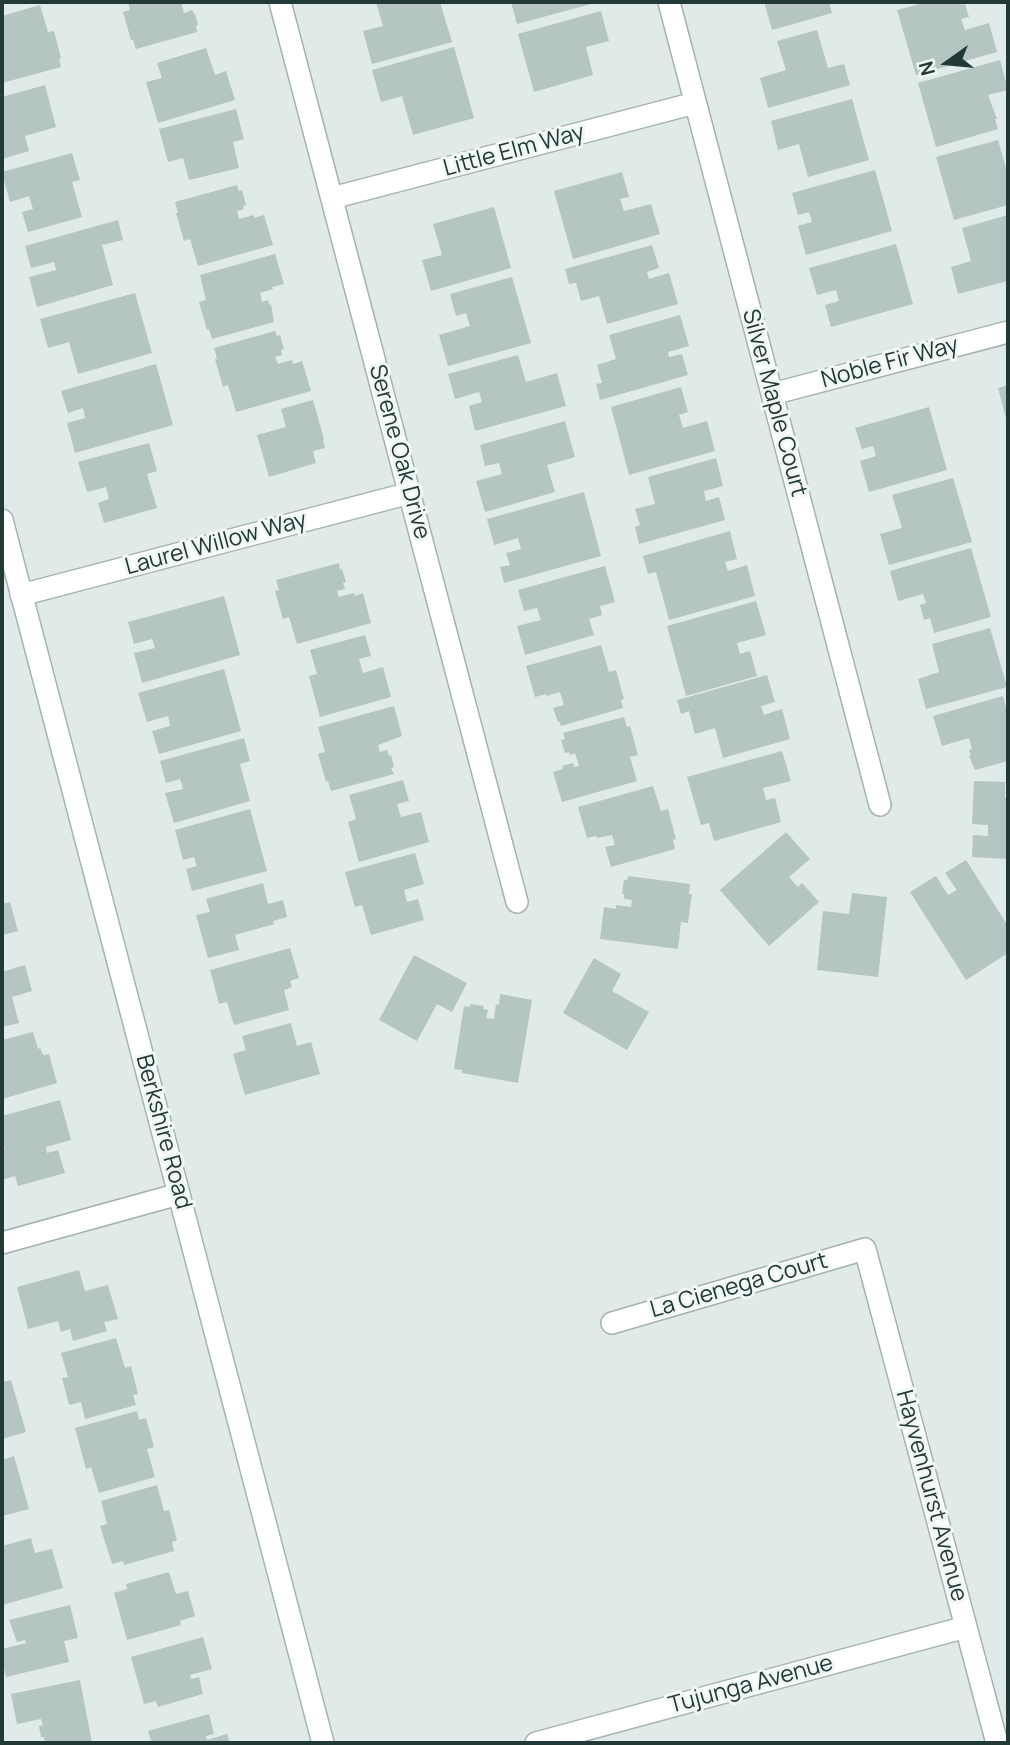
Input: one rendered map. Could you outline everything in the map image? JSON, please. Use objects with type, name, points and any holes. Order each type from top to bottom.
[{"type":"street","name":"Serene Oak Drive","points":[[281,2],[517,902]]},
{"type":"street","name":"Silver Maple Court","points":[[668,2],[880,805]]},
{"type":"street","name":"Little Elm Way","points":[[332,198],[695,103]]},
{"type":"street","name":"Noble Fir Way","points":[[772,394],[1008,332]]},
{"type":"street","name":"Laurel Willow Way","points":[[22,595],[410,493]]},
{"type":"street","name":"Berkshire Road","points":[[2,520],[323,1743]]},
{"type":"street","points":[[2,1243],[179,1194]]},
{"type":"street","name":"La Cienega Court","points":[[612,1323],[865,1249]]},
{"type":"street","name":"Hayvenhurst Avenue","points":[[865,1249],[997,1743]]},
{"type":"street","name":"Tujunga Avenue","points":[[536,1743],[966,1627]]},
{"type":"building","points":[[128,2],[181,2],[184,13],[192,10],[195,14],[197,32],[136,49],[123,12],[130,10]]},
{"type":"building","points":[[376,2],[440,2],[452,42],[372,64],[363,31],[383,26]]},
{"type":"building","points":[[511,2],[595,2],[595,3],[517,24]]},
{"type":"building","points":[[764,2],[829,2],[832,13],[772,30]]},
{"type":"building","points":[[927,2],[965,4],[969,17],[961,19],[965,30],[989,23],[997,52],[916,75],[897,10]]},
{"type":"building","points":[[40,5],[48,32],[54,31],[61,67],[2,83],[2,16]]},
{"type":"building","points":[[601,11],[609,41],[586,47],[593,75],[534,92],[518,34]]},
{"type":"building","points":[[817,30],[828,68],[844,64],[850,85],[768,108],[760,78],[786,70],[777,41]]},
{"type":"building","points":[[454,47],[474,118],[413,135],[402,96],[381,102],[372,70]]},
{"type":"building","points":[[206,48],[215,75],[226,71],[235,100],[158,123],[146,82],[162,78],[157,63]]},
{"type":"building","points":[[1000,60],[1008,90],[988,95],[998,129],[936,147],[918,83]]},
{"type":"building","points":[[45,85],[56,127],[25,136],[29,151],[2,159],[2,97]]},
{"type":"building","points":[[852,99],[869,160],[808,177],[799,144],[778,150],[771,121]]},
{"type":"building","points":[[236,109],[244,139],[233,142],[239,168],[189,180],[183,158],[168,162],[159,129]]},
{"type":"building","points":[[998,140],[1008,175],[1008,205],[954,220],[936,157]]},
{"type":"building","points":[[72,153],[80,180],[72,182],[82,217],[28,232],[22,212],[33,209],[29,196],[10,202],[2,172]]},
{"type":"building","points":[[875,170],[892,231],[806,255],[798,226],[812,222],[809,212],[798,215],[792,193]]},
{"type":"building","points":[[622,172],[629,197],[620,199],[624,211],[651,204],[660,234],[573,259],[554,191]]},
{"type":"building","points":[[237,185],[239,191],[242,190],[246,205],[243,206],[244,209],[237,211],[239,219],[264,215],[273,245],[198,266],[190,239],[184,241],[175,202]]},
{"type":"building","points":[[494,207],[511,268],[431,291],[422,260],[442,255],[433,224]]},
{"type":"building","points":[[1008,215],[1008,281],[958,294],[951,267],[971,261],[962,228]]},
{"type":"building","points":[[118,220],[123,240],[102,245],[113,285],[37,307],[29,277],[56,270],[54,262],[31,268],[25,246]]},
{"type":"building","points":[[896,244],[913,304],[831,327],[825,305],[839,301],[836,290],[817,295],[809,268]]},
{"type":"building","points":[[652,245],[659,268],[647,272],[649,279],[669,273],[678,304],[607,324],[599,296],[581,301],[576,283],[569,284],[565,269]]},
{"type":"building","points":[[275,254],[284,284],[260,293],[262,302],[268,300],[269,305],[271,304],[274,322],[212,339],[199,302],[206,300],[200,275]]},
{"type":"building","points":[[512,277],[531,343],[448,366],[439,335],[470,326],[466,313],[456,316],[450,294]]},
{"type":"building","points":[[135,293],[152,353],[78,374],[69,342],[48,348],[40,319]]},
{"type":"building","points":[[680,315],[689,346],[668,352],[669,357],[682,354],[688,375],[600,400],[596,384],[602,383],[597,365],[616,359],[609,335]]},
{"type":"building","points":[[275,331],[277,336],[280,335],[284,349],[281,350],[282,355],[275,357],[278,364],[292,360],[293,364],[302,361],[311,391],[236,412],[228,385],[223,387],[214,348]]},
{"type":"building","points":[[518,355],[526,382],[557,373],[566,406],[475,431],[469,406],[482,402],[479,392],[455,399],[448,374]]},
{"type":"building","points":[[156,364],[173,425],[75,453],[67,423],[85,418],[83,408],[68,413],[61,391]]},
{"type":"building","points":[[1008,385],[1008,422],[1007,422],[998,388]]},
{"type":"building","points":[[681,387],[688,412],[679,415],[683,428],[707,421],[715,451],[629,475],[611,407]]},
{"type":"building","points":[[313,400],[325,448],[313,451],[316,463],[269,477],[257,435],[286,427],[281,409]]},
{"type":"building","points":[[929,407],[947,470],[869,492],[860,461],[876,456],[873,446],[862,449],[855,428]]},
{"type":"building","points":[[565,421],[575,457],[547,465],[555,492],[485,512],[476,481],[502,474],[499,463],[485,466],[480,445]]},
{"type":"building","points":[[149,443],[157,471],[147,474],[157,508],[104,523],[98,503],[109,499],[106,487],[87,492],[78,462]]},
{"type":"building","points":[[716,458],[723,486],[704,491],[706,501],[719,497],[725,520],[639,544],[635,527],[640,525],[635,509],[655,504],[648,477]]},
{"type":"building","points":[[953,478],[972,542],[889,565],[880,534],[902,528],[892,495]]},
{"type":"building","points":[[584,492],[601,556],[504,583],[500,567],[510,565],[506,553],[521,549],[518,538],[494,545],[487,519]]},
{"type":"building","points":[[730,531],[737,559],[725,562],[728,571],[747,565],[755,596],[669,620],[656,572],[648,574],[643,556]]},
{"type":"building","points":[[971,548],[991,617],[934,633],[930,618],[924,620],[920,605],[926,603],[923,594],[898,601],[890,571]]},
{"type":"building","points":[[339,563],[346,582],[343,583],[345,589],[337,591],[339,597],[363,593],[371,623],[297,644],[289,617],[283,619],[275,591],[279,590],[276,580]]},
{"type":"building","points":[[605,566],[615,602],[600,606],[602,615],[589,619],[594,635],[525,655],[517,626],[541,620],[537,608],[524,611],[518,590]]},
{"type":"building","points":[[224,596],[240,655],[142,683],[134,653],[155,648],[152,639],[134,644],[128,622]]},
{"type":"building","points":[[756,601],[766,635],[737,643],[740,654],[750,651],[757,676],[686,696],[667,626]]},
{"type":"building","points":[[990,628],[1007,687],[926,709],[918,679],[939,672],[932,644]]},
{"type":"building","points":[[365,635],[371,656],[359,659],[363,673],[383,667],[391,697],[320,717],[309,676],[317,674],[310,650]]},
{"type":"building","points":[[601,645],[609,672],[616,670],[624,699],[621,700],[623,708],[561,726],[553,708],[564,705],[560,692],[535,697],[526,666]]},
{"type":"building","points":[[224,669],[241,731],[159,754],[152,731],[170,726],[168,716],[147,722],[138,693]]},
{"type":"building","points":[[767,675],[775,702],[761,706],[764,715],[782,709],[790,739],[723,758],[715,728],[695,734],[689,711],[681,714],[677,700]]},
{"type":"building","points":[[1003,696],[1008,715],[1008,761],[975,770],[969,756],[969,750],[972,749],[969,738],[942,746],[933,716]]},
{"type":"building","points":[[394,706],[402,736],[378,745],[380,752],[387,750],[389,756],[391,755],[394,774],[331,791],[318,754],[325,752],[318,727]]},
{"type":"building","points":[[624,717],[627,727],[630,726],[638,755],[630,757],[637,781],[562,802],[553,772],[573,763],[574,767],[579,766],[575,753],[565,753],[561,740],[565,739],[563,733]]},
{"type":"building","points":[[244,738],[250,761],[240,764],[250,801],[174,823],[165,793],[183,789],[180,779],[166,783],[160,761]]},
{"type":"building","points":[[782,751],[791,781],[763,788],[766,800],[775,798],[781,822],[714,841],[709,823],[701,825],[687,777]]},
{"type":"building","points":[[403,780],[409,801],[397,804],[401,817],[421,812],[429,842],[359,862],[348,822],[356,819],[349,795]]},
{"type":"building","points":[[974,781],[1005,782],[1005,798],[1008,798],[1008,859],[972,857],[973,835],[988,836],[988,825],[972,824]]},
{"type":"building","points":[[653,786],[661,811],[668,809],[676,839],[673,840],[675,849],[611,867],[605,847],[615,845],[612,835],[587,838],[578,807]]},
{"type":"building","points":[[250,809],[267,871],[192,891],[186,869],[197,866],[194,857],[183,860],[175,830]]},
{"type":"building","points":[[786,832],[810,859],[789,877],[798,887],[802,883],[819,902],[769,946],[720,890]]},
{"type":"building","points":[[415,853],[424,884],[404,890],[407,902],[418,899],[424,920],[371,935],[362,905],[355,907],[345,872]]},
{"type":"building","points":[[966,860],[1008,926],[1008,953],[966,980],[910,892],[936,876],[948,895],[957,890],[945,873]]},
{"type":"building","points":[[628,876],[690,884],[689,894],[692,894],[688,923],[681,922],[678,949],[600,939],[604,907],[631,907],[632,900],[624,899],[622,894],[624,880],[627,880]]},
{"type":"building","points":[[263,883],[268,904],[283,900],[287,917],[273,921],[274,924],[235,935],[239,950],[208,958],[196,915],[210,912],[206,899]]},
{"type":"building","points":[[852,893],[887,897],[878,977],[817,970],[823,911],[849,914]]},
{"type":"building","points":[[10,902],[18,931],[2,935],[2,904]]},
{"type":"building","points":[[290,948],[299,978],[290,981],[292,987],[284,990],[289,1010],[234,1025],[227,1002],[219,1004],[210,970]]},
{"type":"building","points":[[414,955],[467,983],[452,1012],[437,1004],[417,1041],[379,1020]]},
{"type":"building","points":[[594,958],[621,974],[612,991],[649,1012],[627,1050],[563,1013]]},
{"type":"building","points":[[25,965],[32,991],[12,997],[19,1023],[2,1027],[2,972]]},
{"type":"building","points":[[500,994],[532,1000],[518,1083],[462,1073],[462,1070],[454,1069],[464,1006],[484,1006],[483,1009],[488,1010],[486,1018],[494,1019]]},
{"type":"building","points":[[291,1023],[297,1046],[311,1042],[320,1074],[245,1095],[233,1054],[246,1050],[242,1036]]},
{"type":"building","points":[[33,1032],[38,1049],[40,1048],[43,1055],[49,1054],[57,1083],[2,1099],[2,1040]]},
{"type":"building","points":[[60,1100],[71,1140],[46,1147],[47,1153],[58,1150],[65,1173],[18,1186],[15,1176],[2,1180],[2,1149],[5,1148],[2,1116]]},
{"type":"building","points":[[79,1270],[85,1291],[108,1285],[118,1319],[104,1322],[107,1331],[73,1341],[70,1329],[61,1332],[58,1321],[28,1329],[17,1287]]},
{"type":"building","points":[[116,1338],[125,1368],[131,1366],[138,1394],[133,1395],[136,1405],[85,1419],[81,1402],[69,1405],[62,1378],[68,1377],[61,1353]]},
{"type":"building","points":[[11,1380],[26,1432],[2,1439],[2,1382]]},
{"type":"building","points":[[137,1411],[139,1420],[146,1418],[154,1447],[147,1449],[155,1477],[99,1493],[91,1467],[86,1469],[75,1428]]},
{"type":"building","points":[[14,1456],[29,1509],[2,1516],[2,1460]]},
{"type":"building","points":[[157,1485],[164,1511],[169,1510],[177,1540],[172,1542],[174,1551],[124,1565],[123,1561],[112,1564],[100,1526],[107,1524],[101,1501]]},
{"type":"building","points":[[31,1538],[35,1553],[52,1549],[63,1588],[2,1605],[2,1546]]},
{"type":"building","points":[[169,1572],[176,1594],[188,1591],[195,1616],[180,1621],[181,1625],[127,1640],[114,1593],[127,1589],[126,1584]]},
{"type":"building","points":[[70,1605],[78,1638],[64,1641],[69,1662],[6,1677],[2,1649],[26,1643],[25,1640],[17,1642],[9,1620]]},
{"type":"building","points":[[203,1637],[212,1669],[190,1675],[191,1679],[199,1677],[203,1694],[158,1707],[156,1701],[144,1704],[131,1657]]},
{"type":"building","points":[[80,1680],[92,1743],[45,1743],[39,1726],[43,1725],[41,1719],[17,1724],[11,1694]]},
{"type":"building","points":[[209,1714],[214,1734],[206,1736],[207,1740],[227,1734],[230,1743],[152,1743],[148,1731]]}]
